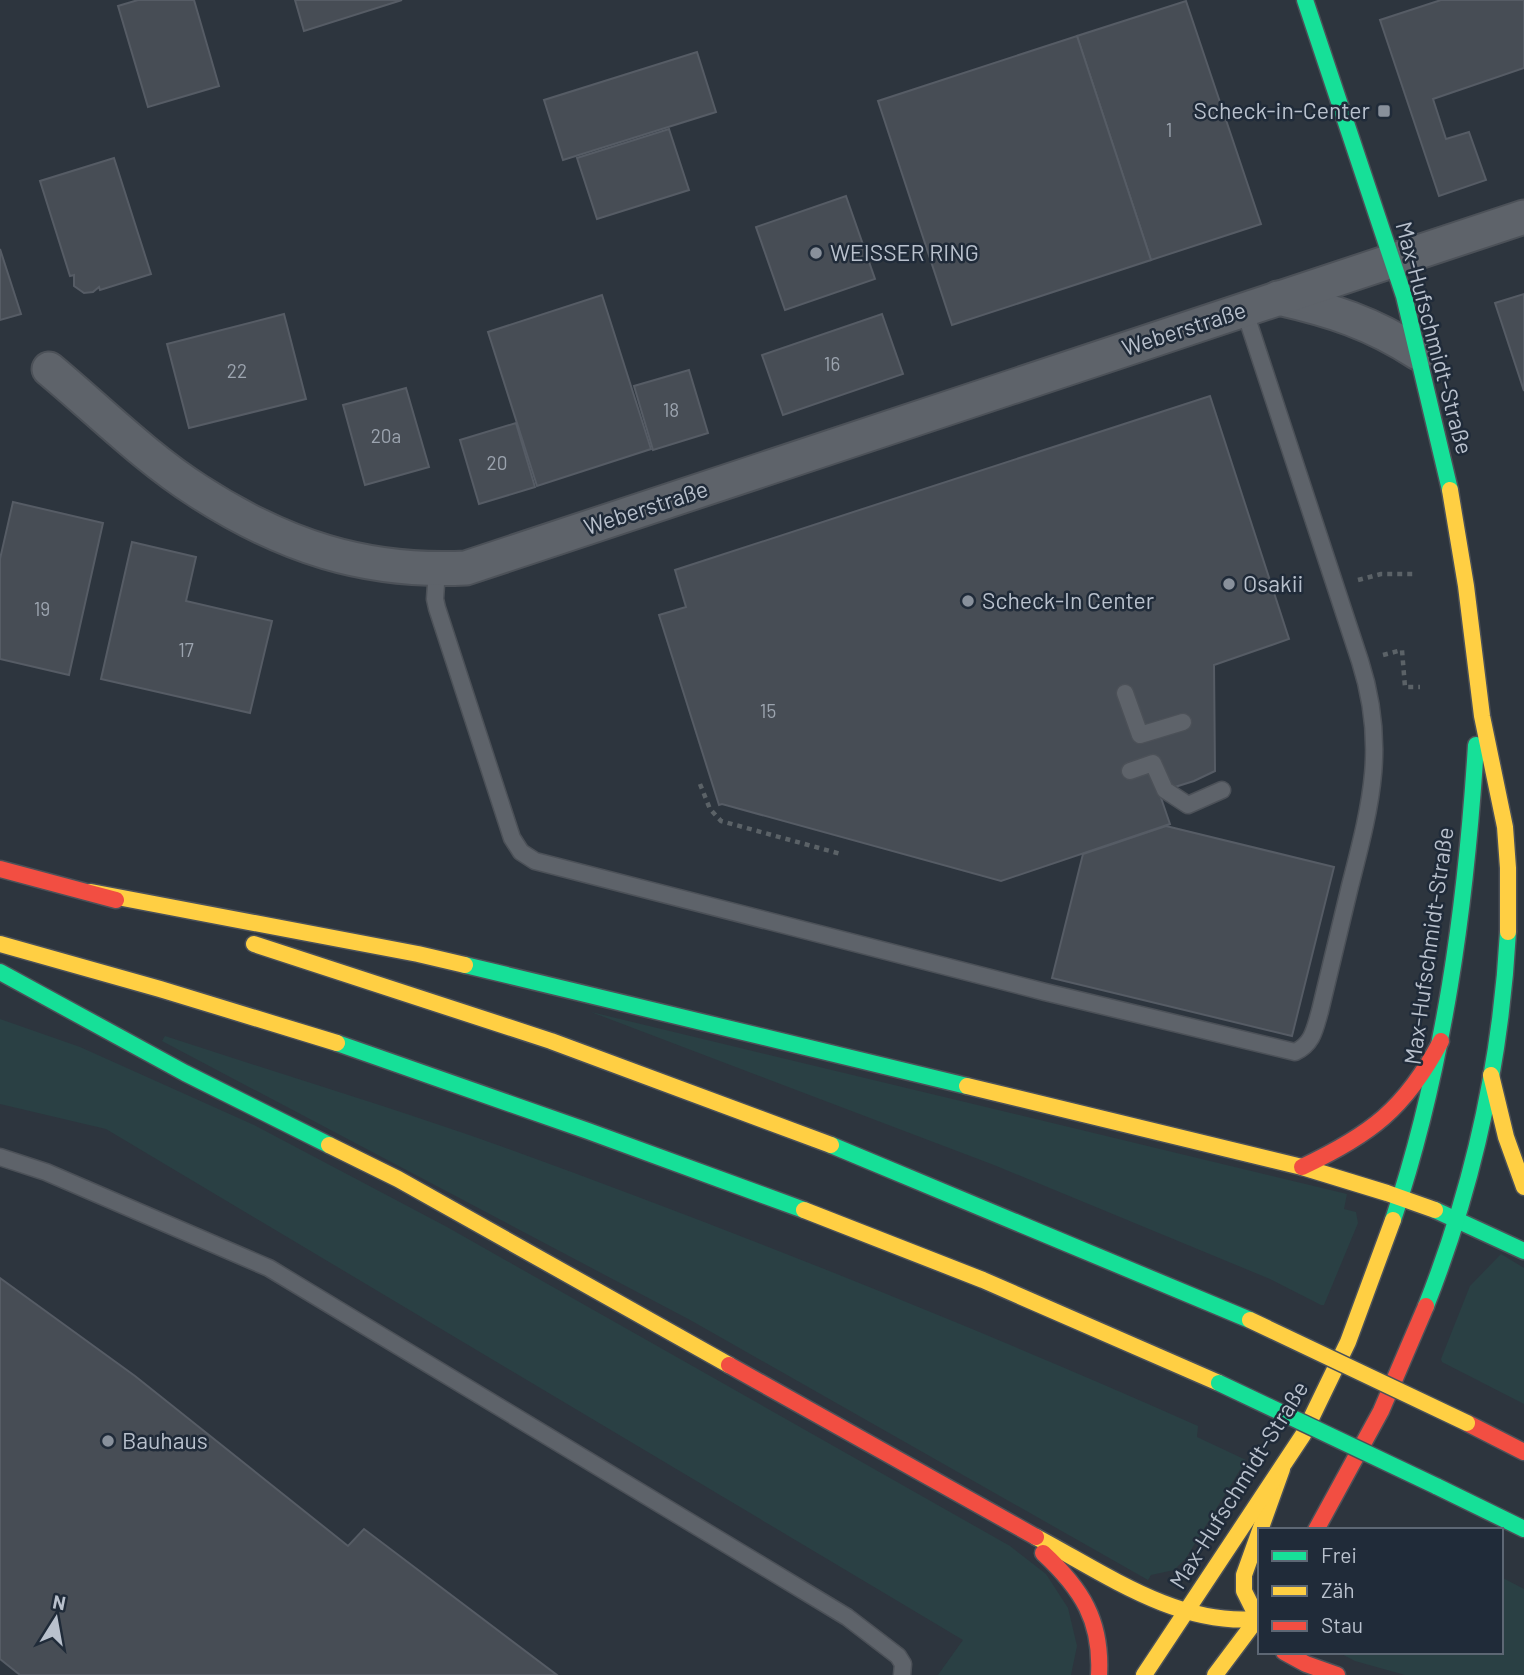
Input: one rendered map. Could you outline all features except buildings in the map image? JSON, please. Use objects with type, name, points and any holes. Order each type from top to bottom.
[{"type":"main road","name":"Max-Hufschmidt-Straße","points":[[1305,0],[1393,260],[1418,353],[1464,573],[1479,697],[1502,804],[1509,890],[1508,949],[1492,1075],[1456,1218],[1410,1346],[1382,1408],[1316,1528]]},
{"type":"main road","name":"Max-Hufschmidt-Straße","points":[[1144,1675],[1282,1469],[1314,1415],[1365,1300],[1402,1197],[1441,1041],[1464,886],[1479,697]]},
{"type":"main road","points":[[0,869],[91,892],[211,930]]},
{"type":"main road","points":[[91,892],[418,954],[1302,1167],[1402,1197],[1456,1218],[1524,1251]]},
{"type":"main road","points":[[237,939],[384,985],[648,1075],[825,1143],[1250,1320],[1524,1452]]},
{"type":"main road","points":[[0,944],[333,1042],[588,1130],[815,1214],[983,1280],[1219,1382],[1524,1530]]},
{"type":"main road","points":[[0,972],[185,1073],[398,1179],[1001,1518],[1153,1599],[1186,1612],[1223,1620],[1258,1619]]},
{"type":"main road","points":[[1302,1167],[1364,1134],[1395,1111],[1427,1069],[1441,1041]]},
{"type":"main road","points":[[1492,1075],[1506,1137],[1524,1187]]},
{"type":"main road","points":[[1261,1528],[1282,1469]]},
{"type":"main road","points":[[1001,1518],[1059,1566],[1085,1599],[1101,1648],[1099,1675]]},
{"type":"main road","points":[[1258,1537],[1244,1576],[1244,1591],[1258,1617]]},
{"type":"main road","points":[[1215,1675],[1258,1620]]},
{"type":"main road","points":[[1288,1654],[1329,1674]]},
{"type":"street","name":"Weberstraße","points":[[49,369],[164,466],[197,491],[241,517],[307,547],[367,564],[437,569],[466,568],[1524,217]]},
{"type":"street","points":[[1278,298],[1352,318],[1390,335],[1418,353]]},
{"type":"lane","points":[[437,569],[437,608],[508,827],[521,852],[535,861],[1035,990],[1295,1052],[1312,1039],[1321,1011],[1371,802],[1375,759],[1374,719],[1360,660],[1244,309]]},
{"type":"lane","points":[[1125,693],[1140,735],[1183,722]]},
{"type":"lane","points":[[1129,771],[1153,763],[1165,790],[1188,806],[1222,790]]},
{"type":"lane","points":[[0,1157],[46,1172],[269,1268],[847,1617],[898,1656],[903,1664],[902,1675]]},
{"type":"path","points":[[1336,586],[1381,574],[1415,574]]},
{"type":"path","points":[[1360,660],[1402,650],[1405,687],[1420,687]]},
{"type":"path","points":[[700,784],[710,809],[721,821],[841,854]]},
{"type":"green space","points":[[591,1012],[1347,1194],[1344,1209],[1356,1212],[1358,1223],[1324,1305],[1321,1305],[1270,1279],[994,1165]]},
{"type":"green space","points":[[0,1019],[80,1047],[254,1125],[447,1227],[1010,1546],[1046,1574],[1068,1608],[1077,1646],[1071,1675],[938,1675],[963,1640],[106,1129],[0,1104]]},
{"type":"green space","points":[[165,1036],[461,1132],[766,1246],[940,1316],[1198,1426],[1197,1437],[1246,1460],[1186,1558],[1174,1570],[1151,1575],[1148,1580],[692,1321],[162,1041]]},
{"type":"green space","points":[[1501,1254],[1524,1268],[1524,1404],[1442,1362],[1441,1359],[1470,1286]]},
{"type":"green space","points":[[1503,1578],[1524,1589],[1524,1675],[1405,1675],[1355,1661],[1342,1654],[1503,1654]]},
{"type":"traffic: fast","points":[[1305,0],[1404,296],[1450,490]]},
{"type":"traffic: fast","points":[[1393,1220],[1426,1104],[1450,985],[1466,866],[1476,745]]},
{"type":"traffic: fast","points":[[1426,1306],[1458,1215],[1482,1122],[1499,1028],[1508,932]]},
{"type":"traffic: fast","points":[[465,965],[967,1086]]},
{"type":"traffic: fast","points":[[0,972],[185,1073],[329,1145]]},
{"type":"traffic: fast","points":[[337,1043],[804,1210]]},
{"type":"traffic: fast","points":[[831,1145],[1250,1320]]},
{"type":"traffic: fast","points":[[1435,1210],[1524,1251]]},
{"type":"traffic: fast","points":[[1219,1383],[1436,1486]]},
{"type":"traffic: fast","points":[[1436,1486],[1524,1529]]},
{"type":"traffic: slow","points":[[1450,490],[1466,586],[1482,716],[1505,827],[1508,932]]},
{"type":"traffic: slow","points":[[91,892],[465,965]]},
{"type":"traffic: slow","points":[[0,944],[337,1043]]},
{"type":"traffic: slow","points":[[254,944],[551,1041],[831,1145]]},
{"type":"traffic: slow","points":[[1491,1075],[1506,1137],[1524,1187]]},
{"type":"traffic: slow","points":[[967,1086],[1302,1167],[1435,1210]]},
{"type":"traffic: slow","points":[[329,1145],[398,1179],[729,1365]]},
{"type":"traffic: slow","points":[[804,1210],[983,1280],[1219,1383]]},
{"type":"traffic: slow","points":[[1144,1675],[1303,1435],[1348,1342],[1393,1220]]},
{"type":"traffic: slow","points":[[1250,1320],[1467,1423]]},
{"type":"traffic: slow","points":[[1261,1528],[1282,1469]]},
{"type":"traffic: slow","points":[[1258,1536],[1244,1575],[1244,1591],[1258,1619]]},
{"type":"traffic: slow","points":[[1036,1537],[1115,1581],[1170,1606],[1227,1619],[1257,1619]]},
{"type":"traffic: slow","points":[[1215,1675],[1258,1618]]},
{"type":"traffic: jam","points":[[0,869],[116,900]]},
{"type":"traffic: jam","points":[[1302,1167],[1347,1143],[1384,1118],[1414,1085],[1441,1041]]},
{"type":"traffic: jam","points":[[1317,1528],[1381,1411],[1426,1306]]},
{"type":"traffic: jam","points":[[729,1365],[1036,1537]]},
{"type":"traffic: jam","points":[[1467,1423],[1524,1452]]},
{"type":"traffic: jam","points":[[1043,1553],[1069,1580],[1087,1607],[1097,1638],[1099,1675]]},
{"type":"traffic: jam","points":[[1288,1654],[1337,1675]]},
{"type":"place","name":"Scheck-in-Center","points":[[1384,111]]},
{"type":"place","name":"WEISSER RING","points":[[816,253]]},
{"type":"place","name":"Osakii","points":[[1229,584]]},
{"type":"place","name":"Scheck-In Center","points":[[968,601]]},
{"type":"place","name":"Bauhaus","points":[[108,1441]]}]
